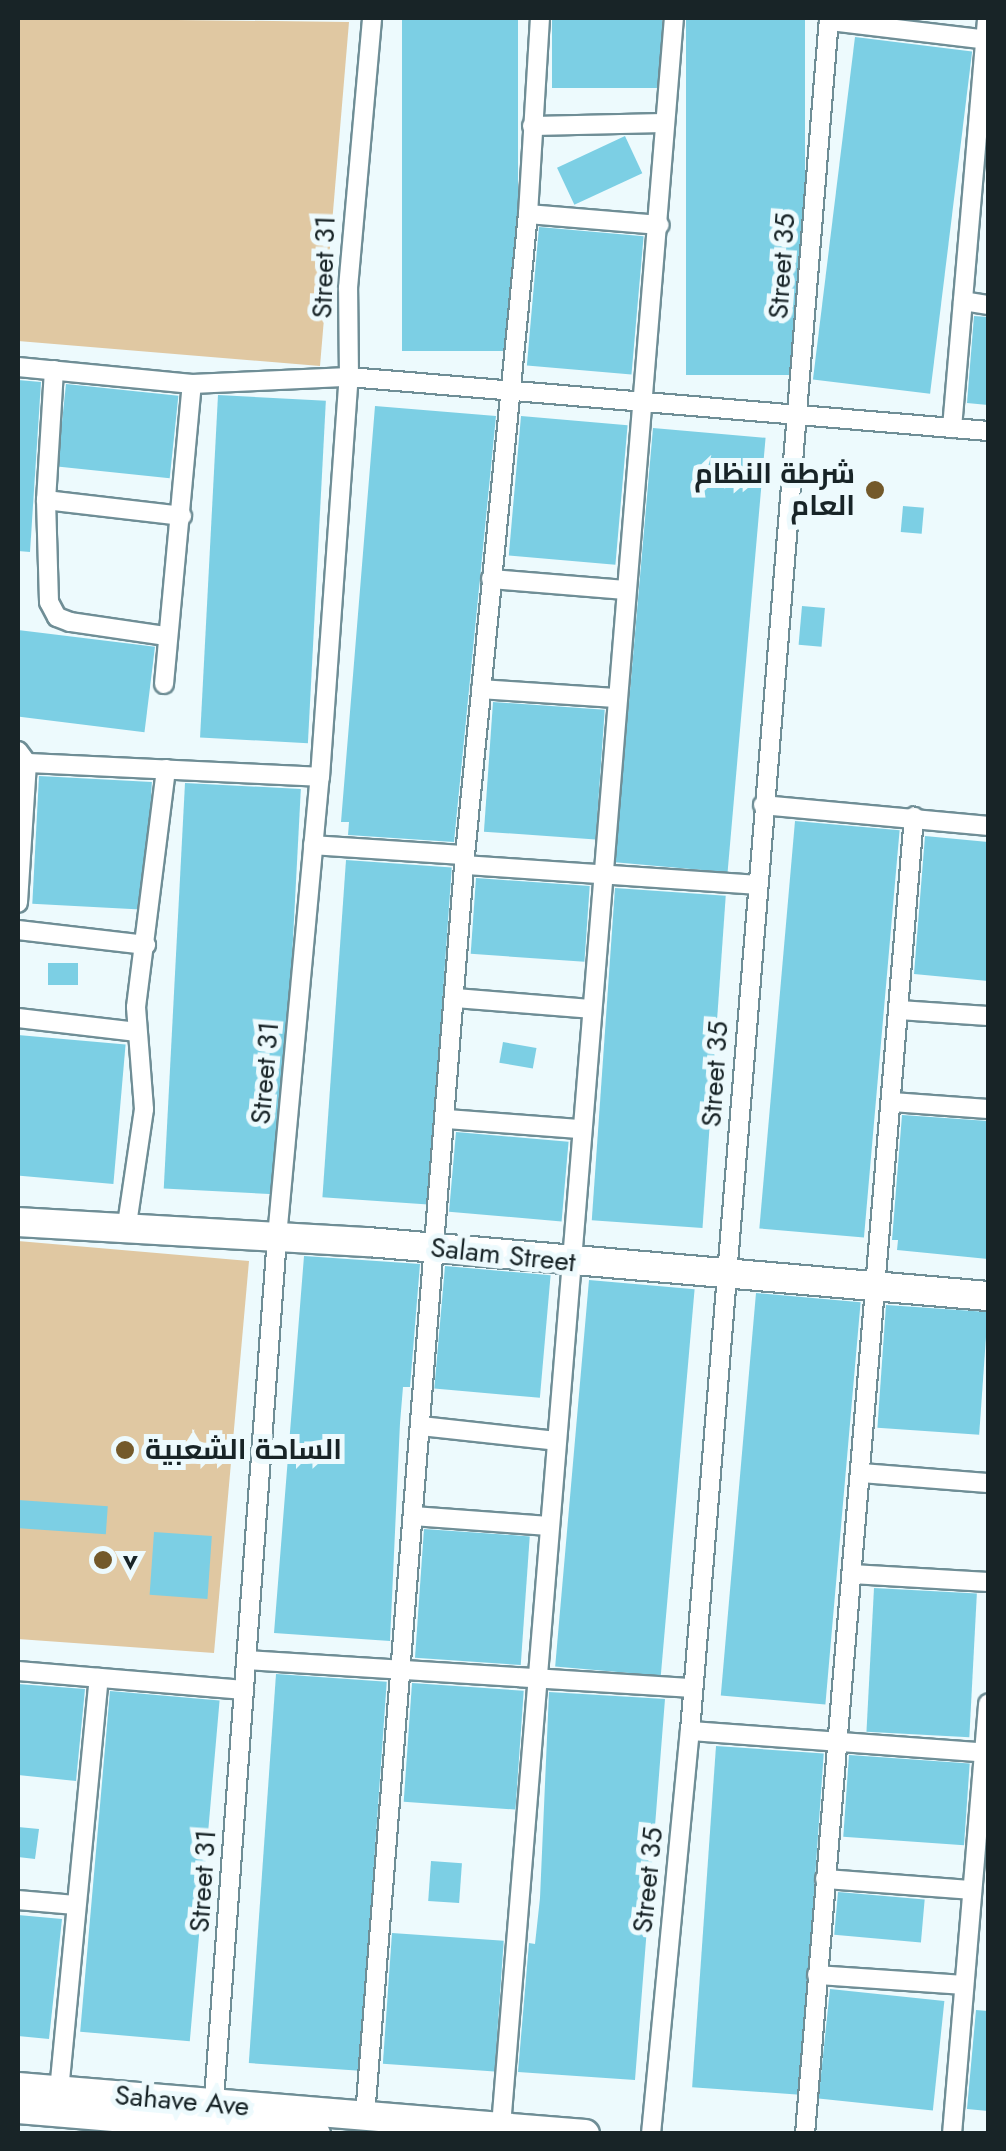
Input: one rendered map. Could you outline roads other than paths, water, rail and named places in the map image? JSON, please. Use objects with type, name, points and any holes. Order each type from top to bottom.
[{"type":"street","name":"Street 31","points":[[212,2121],[277,1237],[320,778],[349,377],[348,288],[372,18]]},
{"type":"street","points":[[365,2116],[465,860],[506,394],[528,214],[540,18]]},
{"type":"street","points":[[501,2126],[674,18]]},
{"type":"street","points":[[952,428],[963,301],[982,185],[987,18]]},
{"type":"street","points":[[829,19],[987,40]]},
{"type":"street","name":"Street 35","points":[[651,2134],[690,1731],[829,19]]},
{"type":"street","points":[[532,126],[665,123]]},
{"type":"street","points":[[528,214],[660,225]]},
{"type":"street","points":[[963,301],[988,305]]},
{"type":"street","points":[[18,367],[192,384],[349,377],[644,407],[988,431]]},
{"type":"street","points":[[54,370],[46,500],[48,602],[57,617],[166,636]]},
{"type":"street","points":[[164,684],[192,384]]},
{"type":"street","points":[[46,500],[182,516]]},
{"type":"street","points":[[491,579],[626,590]]},
{"type":"street","points":[[480,689],[618,698]]},
{"type":"street","points":[[18,903],[22,757],[320,778]]},
{"type":"street","points":[[126,1232],[144,1109],[138,1032],[166,769]]},
{"type":"street","points":[[763,805],[914,816],[988,826]]},
{"type":"street","points":[[805,2134],[914,816]]},
{"type":"street","points":[[313,845],[757,885]]},
{"type":"street","points":[[18,930],[146,945]]},
{"type":"street","points":[[455,998],[591,1010]]},
{"type":"street","points":[[900,1010],[988,1016]]},
{"type":"street","points":[[18,1018],[138,1032]]},
{"type":"street","points":[[892,1102],[988,1109]]},
{"type":"street","points":[[446,1119],[580,1129]]},
{"type":"street","name":"Salam Street","points":[[18,1222],[126,1232],[436,1248],[988,1296]]},
{"type":"street","points":[[421,1426],[556,1441]]},
{"type":"street","points":[[861,1473],[988,1483]]},
{"type":"street","points":[[413,1516],[549,1526]]},
{"type":"street","points":[[852,1574],[988,1582]]},
{"type":"street","points":[[246,1660],[693,1688]]},
{"type":"street","points":[[18,1671],[244,1690]]},
{"type":"street","points":[[18,2109],[56,2112],[99,1678]]},
{"type":"street","points":[[952,2134],[988,1704]]},
{"type":"street","points":[[690,1731],[986,1753]]},
{"type":"street","points":[[825,1878],[971,1890]]},
{"type":"street","points":[[18,1900],[75,1905]]},
{"type":"street","points":[[817,1975],[964,1985]]},
{"type":"street","name":"Sahave Ave","points":[[18,2087],[56,2112],[212,2121],[365,2116],[585,2134]]},
{"type":"street","points":[[212,2121],[316,2134]]},
{"type":"place","name":"شرطة النظام العام","points":[[875,490]]},
{"type":"place","name":"الساحة الشعبية","points":[[125,1450]]},
{"type":"place","name":"v","points":[[103,1560]]}]
